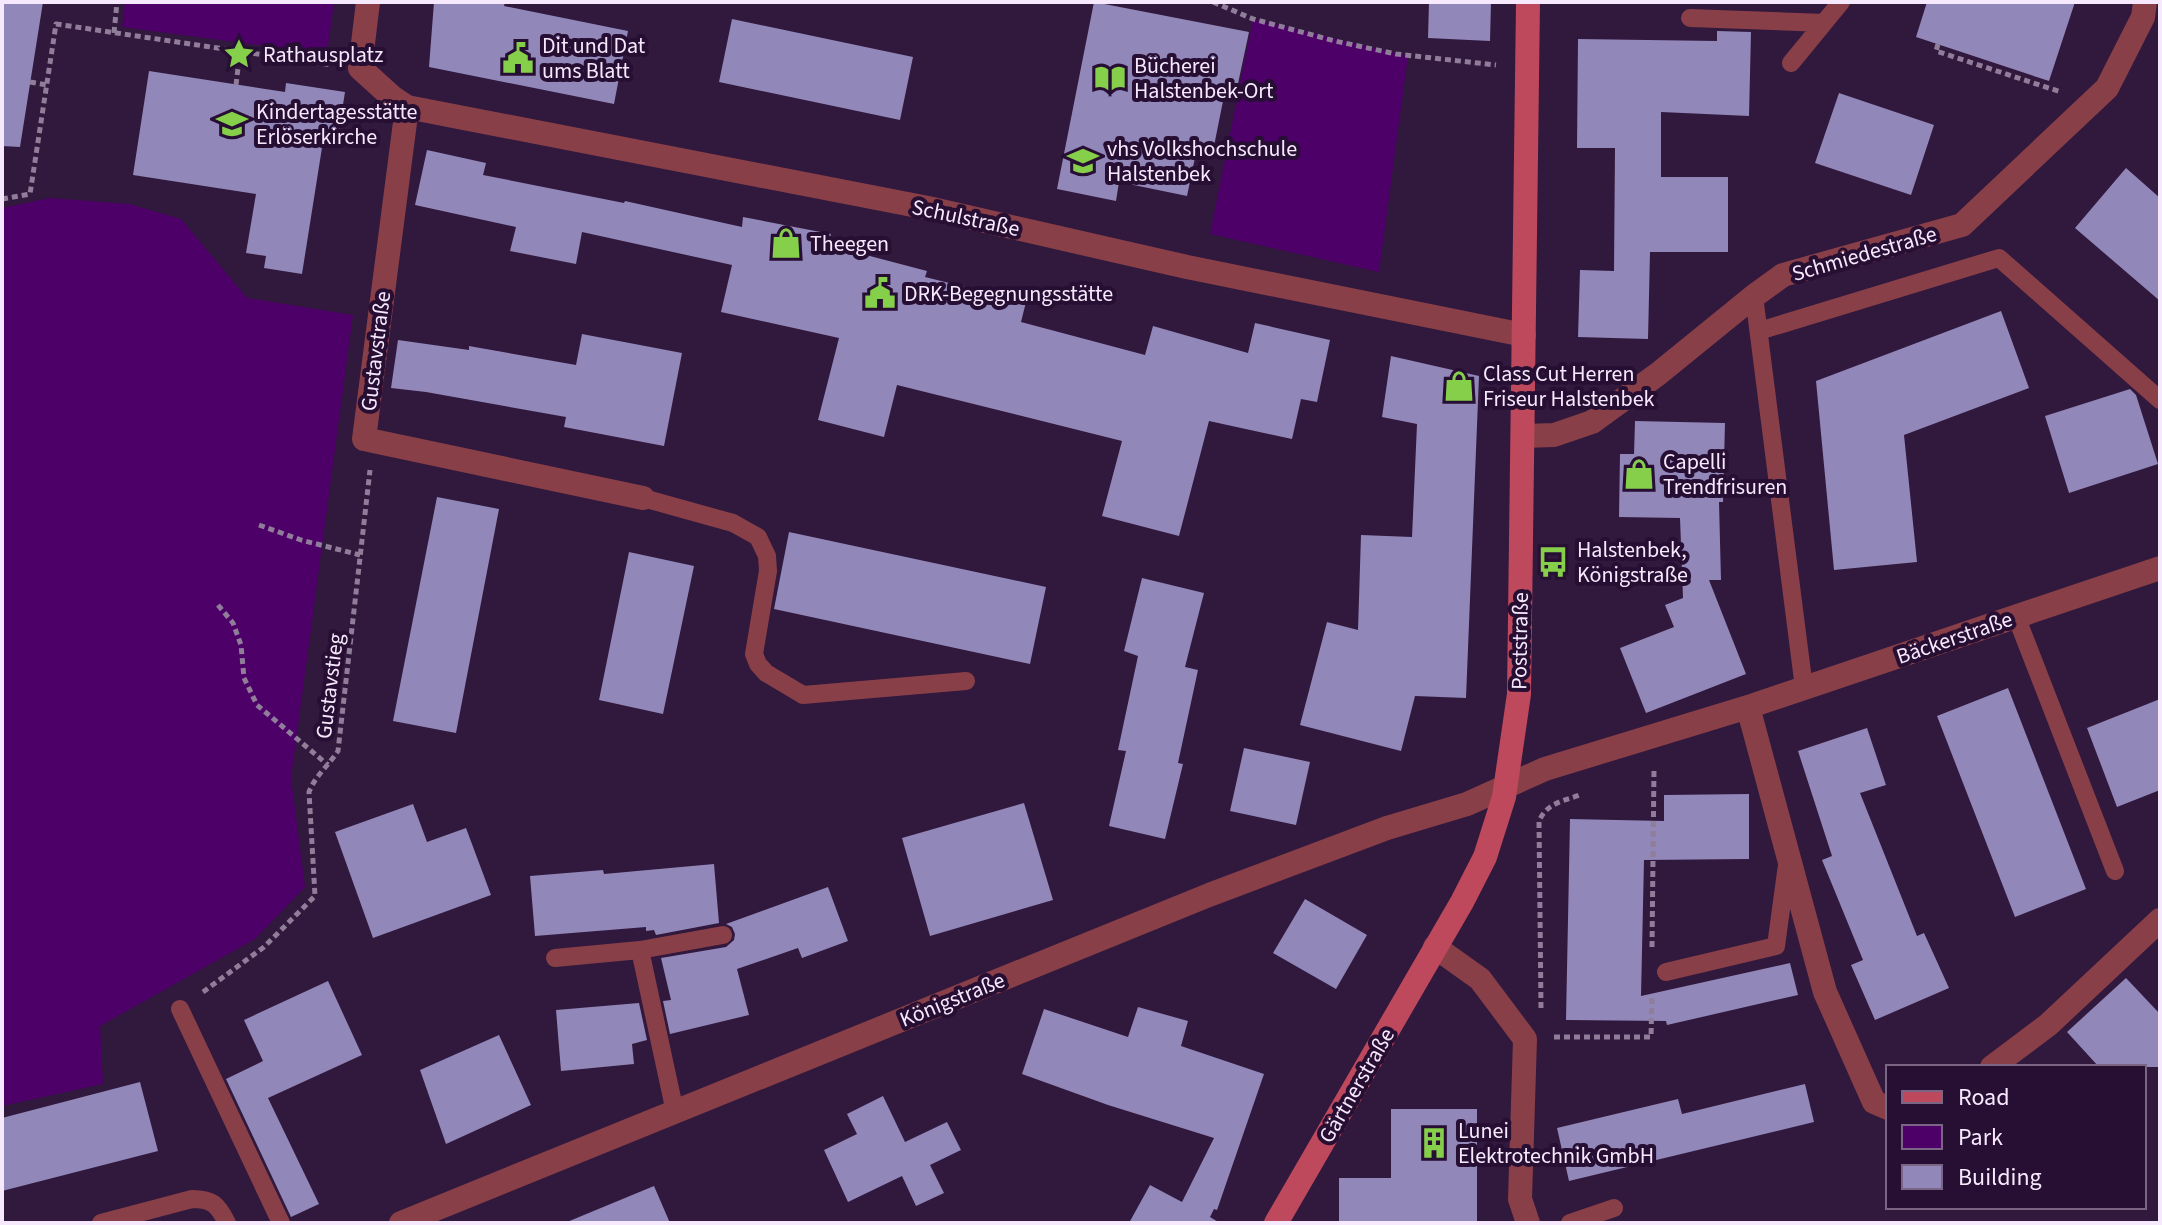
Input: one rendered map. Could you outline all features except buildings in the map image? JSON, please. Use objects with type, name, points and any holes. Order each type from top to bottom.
[{"type":"street","points":[[368,2],[360,68],[407,107]]},
{"type":"street","name":"Poststraße","points":[[1435,947],[1485,857],[1496,825],[1506,785],[1519,694],[1528,2]]},
{"type":"street","name":"Schmiedestraße","points":[[1523,436],[1554,435],[1592,422],[1783,275],[1962,225],[2107,88],[2143,17],[2145,2]]},
{"type":"street","name":"Schulstraße","points":[[407,107],[928,208],[1202,270],[1524,335]]},
{"type":"street","name":"Gustavstraße","points":[[407,107],[364,439],[643,498]]},
{"type":"street","name":"Bäckerstraße","points":[[1506,785],[1545,769],[1748,707],[2160,568]]},
{"type":"street","points":[[1748,707],[1825,992],[1874,1102],[1886,1107]]},
{"type":"street","name":"Königstraße","points":[[401,1223],[1209,895],[1387,828],[1467,804],[1506,785]]},
{"type":"street","points":[[1995,1065],[2048,1025],[2160,920]]},
{"type":"street","points":[[1435,947],[1480,979],[1533,1038],[1520,1199],[1528,1223]]},
{"type":"street","name":"Gärtnerstraße","points":[[1276,1223],[1435,947]]},
{"type":"lane","points":[[1791,63],[1841,2]]},
{"type":"lane","points":[[1690,18],[1824,23]]},
{"type":"lane","points":[[1759,331],[1999,258],[2160,400]]},
{"type":"lane","points":[[1754,296],[1804,688]]},
{"type":"lane","points":[[643,498],[733,523],[758,537],[767,556],[768,571],[754,654],[766,673],[803,695],[966,681]]},
{"type":"lane","points":[[2016,616],[2115,871]]},
{"type":"lane","points":[[1666,972],[1776,946],[1788,854]]},
{"type":"lane","points":[[555,958],[640,950],[723,935]]},
{"type":"lane","points":[[640,950],[675,1112]]},
{"type":"lane","points":[[180,1009],[281,1223]]},
{"type":"lane","points":[[101,1223],[192,1199],[207,1199],[220,1210],[227,1223]]},
{"type":"lane","points":[[1570,1223],[1614,1208]]},
{"type":"path","points":[[114,33],[117,2]]},
{"type":"path","points":[[1213,2],[1253,19],[1335,41],[1396,54],[1499,65],[1499,73]]},
{"type":"path","points":[[2,199],[30,194],[56,24],[341,66]]},
{"type":"path","points":[[1938,44],[1936,51],[2092,102]]},
{"type":"path","points":[[236,85],[240,51]]},
{"type":"path","points":[[30,82],[47,85]]},
{"type":"path","name":"Gustavstieg","points":[[180,1009],[264,947],[315,896],[309,792],[314,780],[338,751],[372,455],[364,439]]},
{"type":"path","points":[[259,525],[301,540],[360,555]]},
{"type":"path","points":[[218,605],[233,623],[241,645],[244,678],[257,705],[329,765]]},
{"type":"path","points":[[1641,772],[1654,767],[1652,958]]},
{"type":"path","points":[[1589,791],[1549,806],[1539,821],[1533,1038],[1651,1037],[1652,989]]},
{"type":"green space","points":[[125,2],[334,2],[327,54],[122,27]]},
{"type":"green space","points":[[1253,19],[1408,56],[1379,272],[1210,234]]},
{"type":"green space","points":[[50,198],[129,204],[181,219],[247,298],[353,315],[291,778],[305,887],[255,939],[100,1026],[103,1084],[2,1106],[2,208]]},
{"type":"place","name":"Rathausplatz","points":[[239,54]]},
{"type":"place","name":"Dit und Dat ums Blatt","points":[[518,58]]},
{"type":"place","name":"Bücherei Halstenbek-Ort","points":[[1110,78]]},
{"type":"place","name":"Kindertagesstätte Erlöserkirche","points":[[232,124]]},
{"type":"place","name":"vhs Volkshochschule Halstenbek","points":[[1083,161]]},
{"type":"place","name":"Theegen","points":[[786,243]]},
{"type":"place","name":"DRK-Begegnungsstätte","points":[[880,293]]},
{"type":"place","name":"Class Cut Herren Friseur Halstenbek","points":[[1459,386]]},
{"type":"place","name":"Capelli Trendfrisuren","points":[[1639,474]]},
{"type":"place","name":"Halstenbek, Königstraße","points":[[1553,562]]},
{"type":"place","name":"Lunei Elektrotechnik GmbH","points":[[1434,1143]]}]
